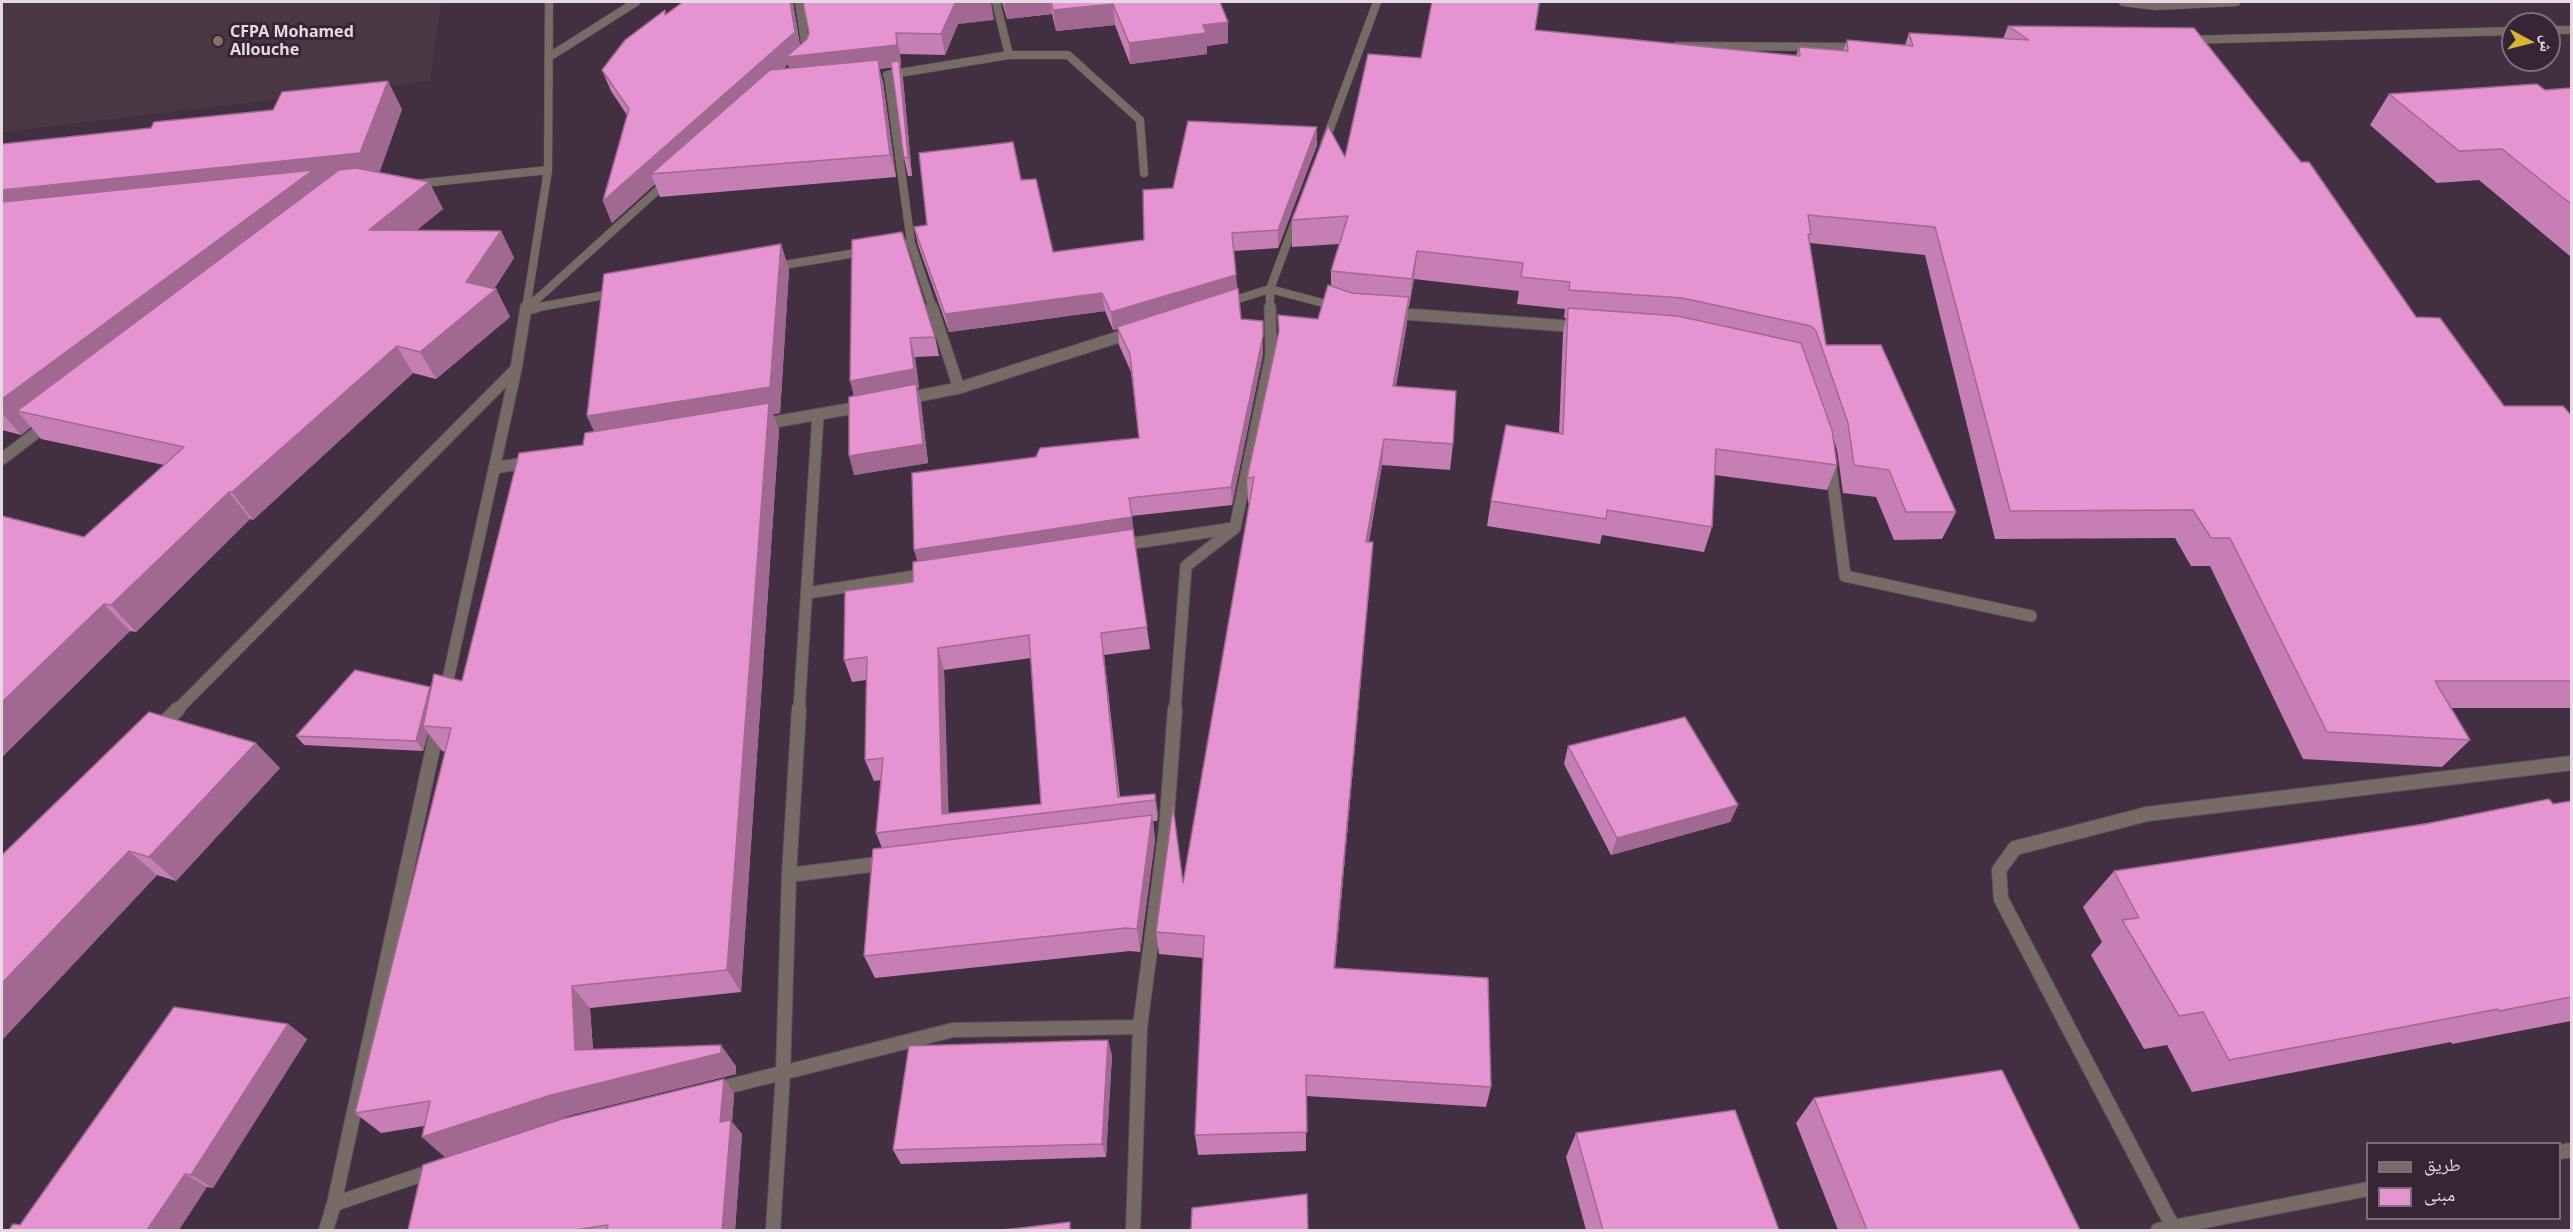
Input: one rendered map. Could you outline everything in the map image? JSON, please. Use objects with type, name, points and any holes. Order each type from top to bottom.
[{"type":"street","points":[[326,1230],[334,1204],[516,369],[548,170],[549,2]]},
{"type":"street","points":[[549,57],[636,2]]},
{"type":"street","points":[[799,2],[808,56],[799,63]]},
{"type":"street","points":[[996,2],[1009,55]]},
{"type":"street","points":[[1319,156],[1377,2]]},
{"type":"street","points":[[2123,2],[2157,6],[2236,2]]},
{"type":"street","points":[[2176,40],[2501,31]]},
{"type":"street","points":[[1670,45],[1869,47]]},
{"type":"street","points":[[876,76],[1009,55],[1068,55],[1140,120],[1144,173]]},
{"type":"street","points":[[888,75],[911,243],[959,388]]},
{"type":"street","points":[[398,185],[548,170]]},
{"type":"street","points":[[526,309],[676,174]]},
{"type":"street","points":[[1133,1230],[1140,1027],[1186,566],[1235,528],[1272,355],[1270,289],[1303,201]]},
{"type":"street","points":[[759,269],[911,243]]},
{"type":"street","points":[[1214,307],[1270,289],[1352,310]]},
{"type":"street","points":[[526,309],[631,291]]},
{"type":"street","points":[[1376,312],[1590,327]]},
{"type":"street","points":[[894,400],[959,388],[1148,328]]},
{"type":"street","points":[[153,734],[516,369]]},
{"type":"street","points":[[748,426],[872,405]]},
{"type":"street","points":[[2,459],[58,415]]},
{"type":"street","points":[[773,1230],[783,1074],[789,875],[818,415]]},
{"type":"street","points":[[1830,453],[1845,576],[2031,616]]},
{"type":"street","points":[[494,468],[540,460]]},
{"type":"street","points":[[1108,547],[1235,528]]},
{"type":"street","points":[[807,593],[946,572]]},
{"type":"street","points":[[2366,1189],[2165,1228],[2001,898],[1999,870],[2015,848],[2147,814],[2571,763]]},
{"type":"street","points":[[789,875],[895,862]]},
{"type":"street","points":[[701,1093],[953,1030],[1140,1027]]},
{"type":"street","points":[[334,1204],[443,1168]]},
{"type":"shaded area","name":"CFPA Mohamed Allouche","points":[[2,2],[441,2],[430,81],[2,132]]},
{"type":"building","points":[[683,2],[790,2],[795,32],[603,201],[629,109],[602,70],[625,40],[665,10],[665,15]]},
{"type":"building","points":[[803,2],[969,2],[955,3],[941,34],[896,33],[897,45],[786,57],[807,39],[809,33]]},
{"type":"building","points":[[1051,2],[1220,2],[1228,22],[1203,25],[1206,33],[1129,43],[1113,4],[1053,10]]},
{"type":"building","points":[[1432,2],[1539,2],[1535,30],[1800,56],[1799,47],[1848,51],[1847,40],[1913,46],[1909,33],[2029,40],[2008,26],[2194,28],[2301,162],[2309,162],[2416,317],[2440,318],[2504,406],[2563,406],[2571,415],[2571,681],[2435,681],[2470,740],[2327,732],[2230,538],[2211,538],[2193,510],[2010,511],[1935,227],[1808,215],[1811,234],[1808,234],[1826,345],[1881,345],[1956,512],[1906,512],[1889,470],[1854,465],[1848,423],[1816,331],[1811,326],[1682,298],[1569,290],[1570,282],[1521,277],[1523,263],[1417,251],[1412,279],[1331,271],[1348,216],[1292,220],[1328,126],[1345,157],[1368,54],[1421,58]]},
{"type":"building","points":[[878,60],[890,155],[651,174],[770,70]]},
{"type":"building","points":[[899,61],[908,157],[904,158],[891,62]]},
{"type":"building","points":[[388,81],[360,153],[2,190],[2,144],[151,128],[154,122],[273,110],[282,92]]},
{"type":"building","points":[[2537,84],[2545,90],[2571,88],[2571,204],[2502,149],[2459,151],[2389,94]]},
{"type":"building","points":[[1188,121],[1317,127],[1278,230],[1232,233],[1236,275],[1111,312],[1102,293],[945,314],[914,227],[927,225],[919,153],[1013,142],[1021,180],[1036,179],[1053,252],[1144,240],[1143,190],[1173,188]]},
{"type":"building","points":[[356,168],[429,182],[369,230],[501,231],[466,282],[496,289],[420,352],[397,346],[232,492],[229,492],[111,605],[104,604],[2,702],[2,516],[84,537],[184,447],[17,411],[339,170]]},
{"type":"building","points":[[313,170],[2,399],[2,202]]},
{"type":"building","points":[[902,232],[935,337],[910,338],[914,369],[850,381],[852,240]]},
{"type":"building","points":[[781,244],[770,387],[587,416],[604,274]]},
{"type":"building","points":[[1328,285],[1352,293],[1409,297],[1393,386],[1456,391],[1453,444],[1384,439],[1366,542],[1373,542],[1334,968],[1488,978],[1491,1087],[1306,1075],[1307,1132],[1195,1135],[1204,936],[1156,932],[1173,807],[1183,883],[1254,477],[1247,478],[1279,331],[1278,315],[1318,319]]},
{"type":"building","points":[[1238,288],[1241,319],[1263,321],[1263,336],[1231,487],[1129,498],[1132,517],[914,550],[912,473],[1036,457],[1040,448],[1139,438],[1130,354],[1117,327]]},
{"type":"building","points":[[1568,308],[1678,316],[1801,343],[1832,430],[1837,465],[1716,449],[1712,527],[1607,510],[1606,519],[1491,501],[1506,425],[1563,434]]},
{"type":"building","points":[[916,384],[923,444],[849,456],[849,397]]},
{"type":"building","points":[[769,403],[727,970],[572,986],[575,1050],[721,1045],[721,1053],[551,1095],[422,1137],[430,1101],[355,1113],[451,728],[423,726],[434,674],[462,681],[519,453],[583,445],[585,433]]},
{"type":"building","points":[[1133,529],[1147,627],[1101,633],[1118,797],[1155,794],[1155,800],[876,833],[883,758],[865,760],[867,657],[844,660],[845,591],[913,582],[913,562]],"holes":[[[1029,635],[1041,804],[942,814],[938,648]]]},
{"type":"building","points":[[355,670],[430,687],[416,741],[296,736]]},
{"type":"building","points":[[149,712],[256,743],[149,857],[129,851],[2,983],[2,855]]},
{"type":"building","points":[[1685,717],[1738,805],[1617,838],[1568,746]]},
{"type":"building","points":[[2549,799],[2553,804],[2571,801],[2571,997],[2229,1060],[2203,1012],[2179,1016],[2122,920],[2139,918],[2114,871],[2425,824]]},
{"type":"building","points":[[1152,815],[1137,929],[1126,928],[864,956],[873,849]]},
{"type":"building","points":[[174,1007],[288,1024],[191,1175],[185,1174],[147,1230],[9,1230],[13,1224],[20,1225]]},
{"type":"building","points":[[1108,1040],[1102,1144],[893,1150],[909,1046]]},
{"type":"building","points":[[2002,1070],[2080,1230],[1867,1230],[1814,1098]]},
{"type":"building","points":[[724,1079],[720,1122],[731,1120],[722,1230],[607,1230],[608,1225],[575,1230],[408,1230],[423,1165],[562,1119]]},
{"type":"building","points":[[1735,1110],[1779,1230],[1603,1230],[1576,1133]]},
{"type":"building","points":[[1307,1194],[1308,1230],[1191,1230],[1192,1208]]},
{"type":"building","points":[[1070,1222],[1070,1230],[1003,1230]]},
{"type":"place","name":"CFPA Mohamed Allouche","points":[[218,41]]}]
